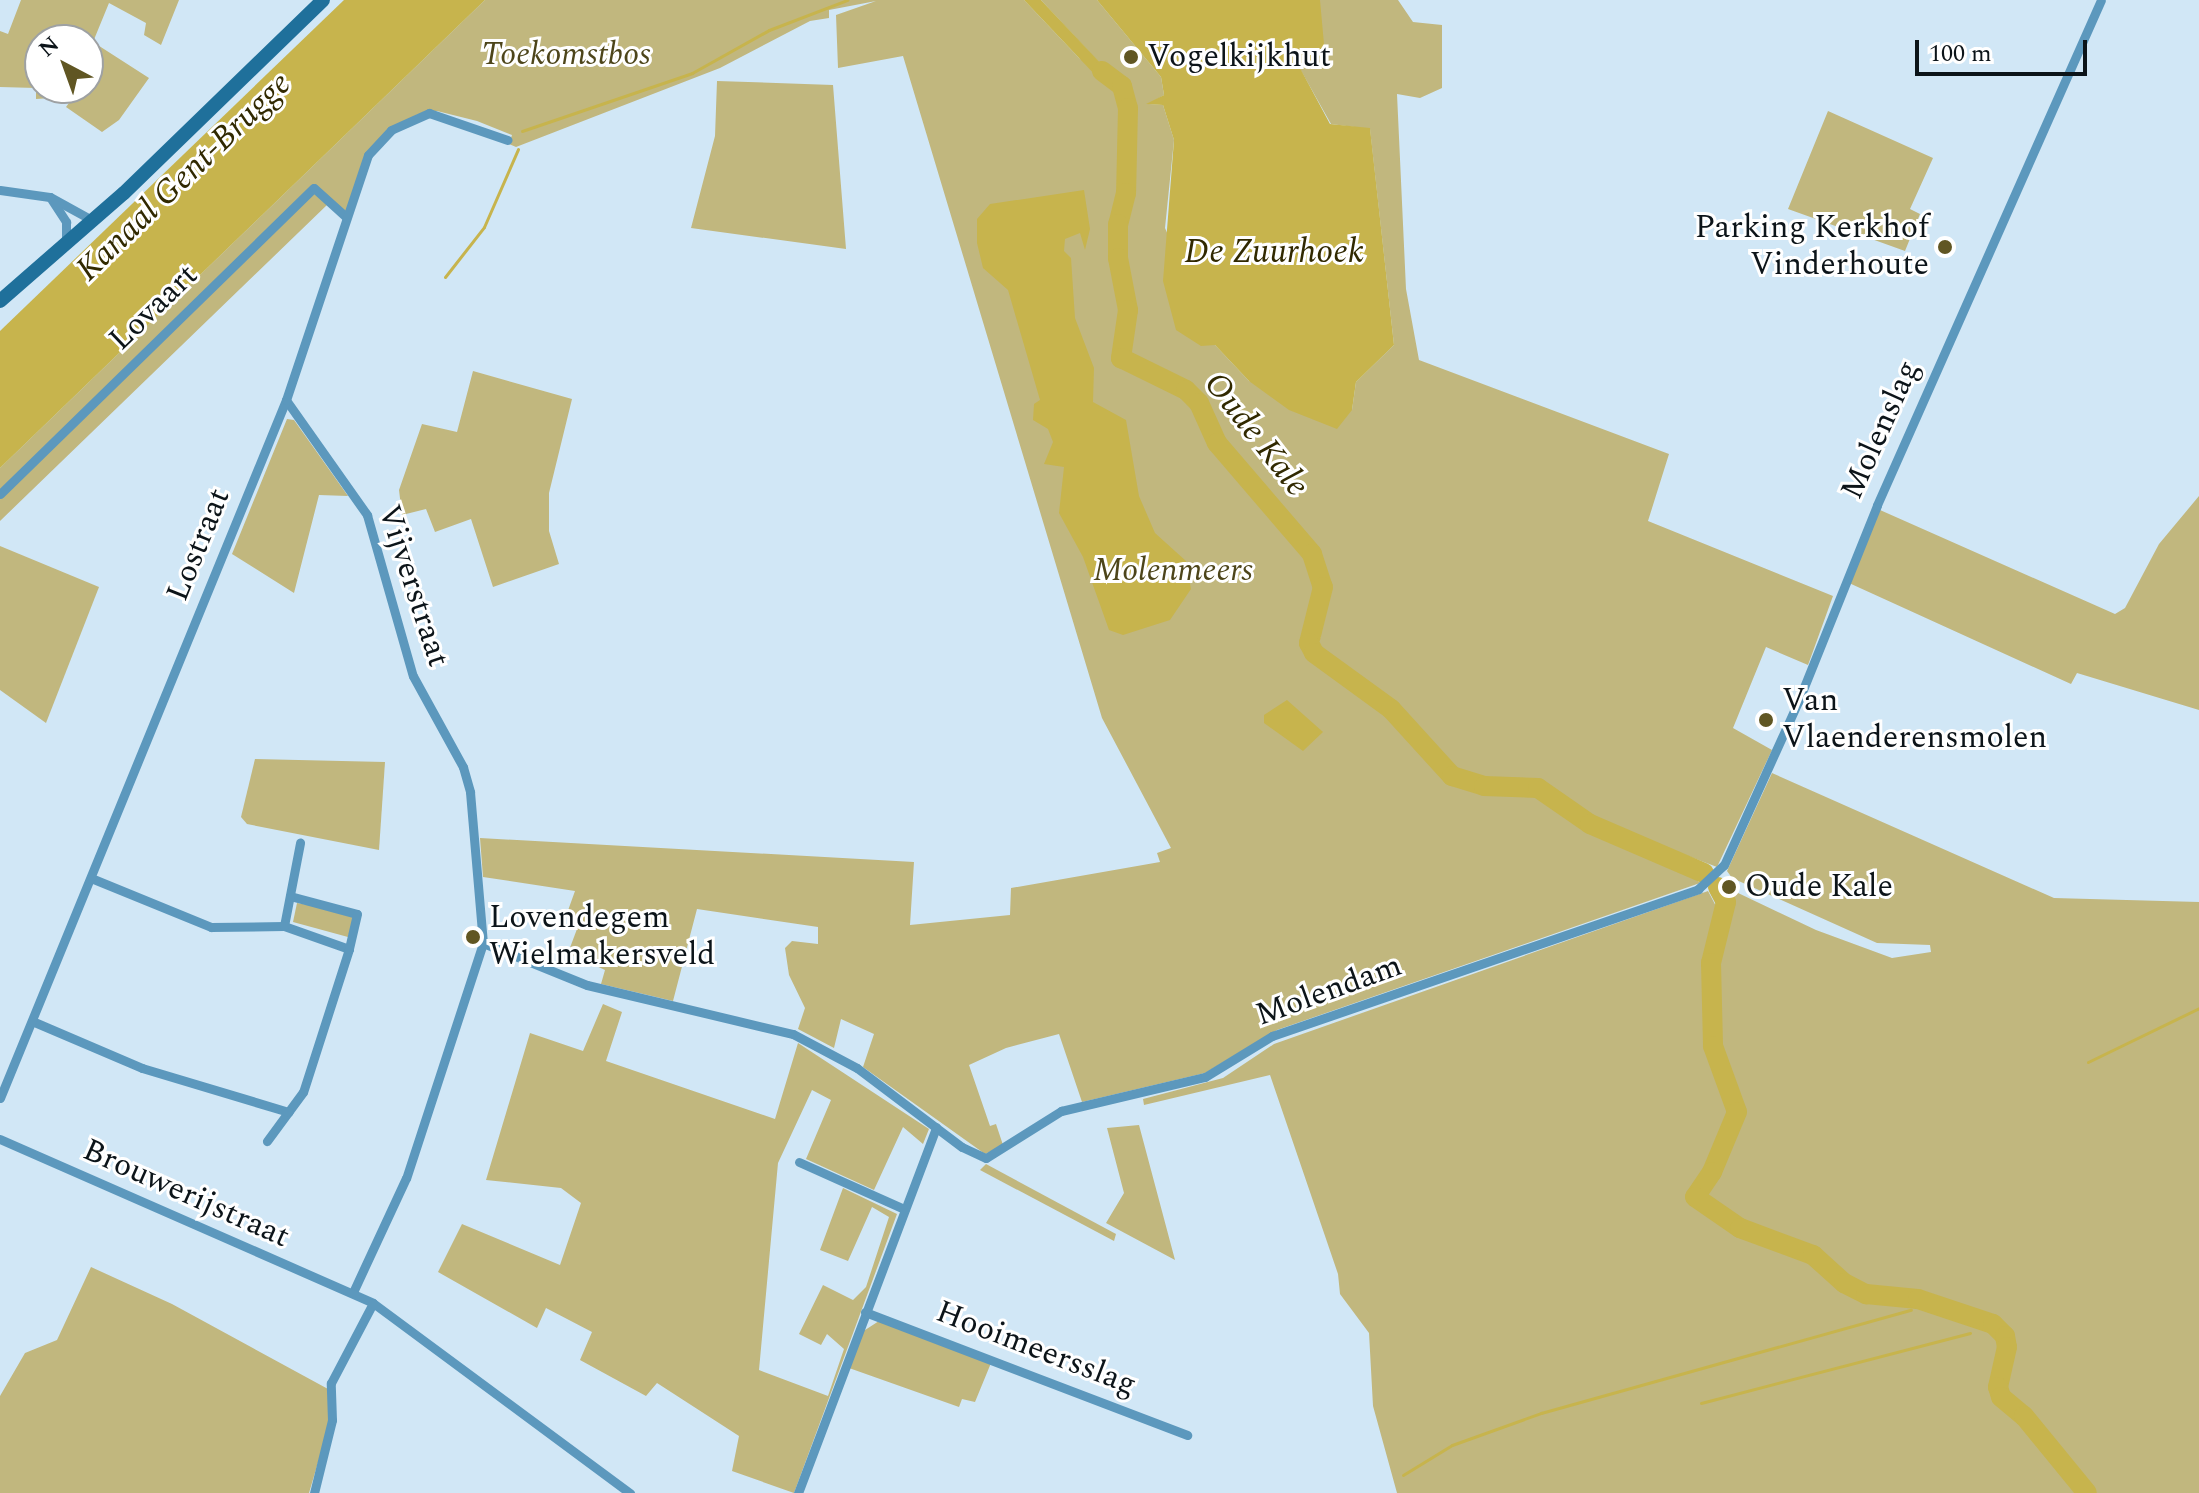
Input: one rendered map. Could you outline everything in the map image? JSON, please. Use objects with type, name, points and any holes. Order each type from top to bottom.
[{"type":"street","points":[[0,301],[323,0]]},
{"type":"street","name":"Molenslag","points":[[1711,880],[1798,702],[1877,505],[2101,0]]},
{"type":"street","name":"Lostraat","points":[[0,1098],[286,400],[345,216],[368,155],[391,130],[416,115],[442,114],[508,140]]},
{"type":"street","name":"Lovaart","points":[[0,494],[314,188],[345,216]]},
{"type":"street","points":[[0,190],[50,197],[90,219]]},
{"type":"street","points":[[50,197],[66,222],[66,240]]},
{"type":"street","name":"Vijverstraat","points":[[286,400],[367,515],[409,665],[463,767],[470,792],[483,943]]},
{"type":"street","points":[[284,926],[300,843]]},
{"type":"street","points":[[91,878],[221,929],[284,926],[349,949]]},
{"type":"street","name":"Molendam","points":[[936,1127],[986,1158],[1061,1111],[1205,1077],[1272,1036],[1711,880]]},
{"type":"street","points":[[267,1141],[303,1092],[349,949],[357,914],[290,896]]},
{"type":"street","points":[[353,1292],[406,1178],[483,943],[587,985],[793,1034],[848,1062],[936,1127],[902,1208],[798,1493]]},
{"type":"street","points":[[32,1021],[142,1068],[289,1112]]},
{"type":"street","name":"Brouwerijstraat","points":[[0,1139],[373,1303],[630,1493]]},
{"type":"street","points":[[799,1162],[902,1208]]},
{"type":"street","points":[[314,1493],[332,1420],[331,1383],[373,1303]]},
{"type":"street","name":"Hooimeersslag","points":[[865,1312],[1187,1435]]},
{"type":"green space","points":[[21,0],[179,0],[161,45],[144,35],[146,23],[109,3],[100,24],[24,24],[24,88],[0,87],[0,31],[8,34]]},
{"type":"green space","name":"Toekomstbos","points":[[485,0],[1024,0],[1079,58],[1120,85],[1041,0],[1097,0],[1161,77],[1164,95],[1149,104],[1163,105],[1174,140],[1165,228],[1215,345],[1249,381],[1352,410],[1356,382],[1394,345],[1370,129],[1331,124],[1299,67],[1316,62],[1320,0],[1398,0],[1413,22],[1442,25],[1442,88],[1420,98],[1397,94],[1406,289],[1419,360],[1669,454],[1648,521],[1833,596],[1808,665],[1766,647],[1733,728],[1772,750],[1717,867],[1594,820],[1558,797],[1555,805],[1582,824],[1679,865],[1700,883],[1277,1030],[1205,1073],[1082,1102],[1059,1034],[1006,1048],[969,1065],[990,1126],[996,1124],[1003,1145],[985,1154],[863,1067],[874,1034],[841,1019],[834,1048],[798,1029],[805,1008],[789,975],[785,948],[792,941],[818,944],[818,927],[697,909],[673,1001],[601,984],[605,970],[568,953],[580,921],[566,916],[575,891],[483,877],[480,838],[914,862],[910,925],[1010,915],[1011,888],[1160,862],[1157,853],[1171,848],[1102,718],[903,56],[838,68],[836,15],[876,1],[829,10],[829,18],[810,21],[720,68],[516,147],[509,144],[512,135],[477,121],[437,111],[416,115],[378,142],[345,216],[328,204],[0,521],[0,468]],"holes":[[[1221,440],[1317,552],[1328,597],[1318,649],[1302,635],[1318,596],[1307,557],[1212,447]]]},
{"type":"green space","points":[[104,49],[149,78],[119,120],[102,132],[66,107],[68,104],[104,104]]},
{"type":"green space","points":[[717,81],[833,85],[846,249],[691,228],[715,136]]},
{"type":"green space","points":[[1828,111],[1933,158],[1910,209],[1920,214],[1905,251],[1788,209]]},
{"type":"green space","points":[[473,371],[572,399],[549,493],[549,531],[559,564],[493,587],[471,519],[435,532],[426,509],[402,515],[399,490],[422,424],[457,432]]},
{"type":"green space","points":[[287,419],[294,420],[348,496],[319,495],[294,593],[232,554]]},
{"type":"green space","points":[[2199,496],[2199,710],[2077,673],[2071,684],[1849,583],[1880,510],[2115,614],[2125,608],[2159,544]]},
{"type":"green space","points":[[0,546],[99,587],[46,723],[0,690]]},
{"type":"green space","points":[[255,759],[385,762],[379,850],[247,824],[241,817]]},
{"type":"green space","points":[[1772,773],[2054,898],[2199,902],[2199,1493],[1397,1493],[1373,1406],[1369,1333],[1340,1294],[1338,1274],[1270,1075],[1144,1105],[1143,1099],[1223,1078],[1274,1044],[1708,891],[1718,910],[1705,962],[1709,1048],[1731,1110],[1729,1126],[1695,1188],[1700,1194],[1742,1107],[1721,1061],[1715,1035],[1716,942],[1726,896],[1736,892],[1816,930],[1892,958],[1931,952],[1930,945],[1877,943],[1732,878],[1727,871]]},
{"type":"green space","points":[[297,903],[349,912],[354,918],[348,937],[293,922]]},
{"type":"green space","points":[[603,1004],[622,1012],[606,1061],[775,1119],[798,1043],[929,1129],[923,1144],[903,1127],[874,1190],[806,1159],[831,1100],[812,1090],[778,1163],[759,1370],[828,1396],[844,1349],[827,1334],[821,1345],[799,1334],[823,1285],[853,1300],[866,1287],[889,1217],[872,1207],[848,1261],[820,1250],[843,1188],[897,1214],[794,1493],[732,1471],[739,1436],[657,1383],[646,1396],[580,1360],[592,1332],[546,1308],[537,1328],[438,1272],[462,1224],[560,1265],[581,1203],[561,1188],[486,1180],[530,1033],[583,1051]]},
{"type":"green space","points":[[1139,1125],[1175,1260],[1106,1223],[1124,1193],[1107,1128]]},
{"type":"green space","points":[[986,1164],[1116,1234],[1114,1241],[980,1170]]},
{"type":"green space","points":[[91,1267],[172,1304],[328,1389],[329,1425],[309,1493],[0,1493],[0,1396],[25,1353],[57,1340]]},
{"type":"green space","points":[[879,1321],[991,1363],[975,1402],[962,1399],[959,1407],[849,1368],[862,1332]]},
{"type":"water","name":"Kanaal Gent-Brugge","points":[[344,0],[485,0],[0,468],[0,331]]},
{"type":"water","points":[[1024,0],[1041,0],[1122,86],[1098,78]]},
{"type":"water","name":"De Zuurhoek","points":[[1097,0],[1320,0],[1325,55],[1300,68],[1330,124],[1370,128],[1394,345],[1356,382],[1352,410],[1337,429],[1289,410],[1249,381],[1215,345],[1201,346],[1176,330],[1163,281],[1174,140],[1163,105],[1146,104],[1164,95],[1161,77]]},
{"type":"water","name":"Molenmeers","points":[[1084,190],[1090,229],[1085,250],[1080,233],[1065,239],[1064,251],[1071,258],[1075,318],[1094,368],[1093,402],[1126,420],[1139,496],[1155,533],[1186,561],[1191,589],[1170,620],[1123,635],[1109,630],[1083,557],[1059,513],[1064,467],[1044,464],[1053,442],[1048,429],[1033,420],[1034,404],[1040,400],[1008,290],[983,268],[977,243],[977,219],[990,204]]},
{"type":"water","points":[[1287,700],[1323,732],[1303,751],[1264,723],[1264,715]]},
{"type":"waterway","points":[[522,131],[692,73],[769,30],[847,0]]},
{"type":"waterway","name":"Oude Kale","points":[[1102,71],[1122,86],[1128,108],[1126,193],[1118,224],[1118,258],[1128,310],[1121,358],[1186,390],[1199,403],[1217,443],[1312,554],[1323,587],[1309,643],[1314,653],[1391,709],[1452,776],[1484,786],[1538,788],[1590,824],[1704,873]]},
{"type":"waterway","points":[[445,277],[484,227],[518,149]]},
{"type":"waterway","name":"Oude Kale","points":[[1718,887],[1726,902],[1711,963],[1713,1046],[1737,1112],[1712,1172],[1695,1197],[1740,1228],[1813,1255],[1844,1283],[1866,1294],[1918,1299],[1993,1324],[2005,1336],[2007,1347],[1998,1387],[2001,1397],[2024,1416],[2087,1493]]},
{"type":"waterway","points":[[2088,1062],[2199,1008]]},
{"type":"waterway","points":[[1403,1475],[1452,1445],[1541,1413],[1911,1310]]},
{"type":"waterway","points":[[1701,1403],[1970,1333]]},
{"type":"place","name":"Vogelkijkhut","points":[[1131,57]]},
{"type":"place","name":"Parking Kerkhof Vinderhoute","points":[[1945,247]]},
{"type":"place","name":"Van Vlaenderensmolen","points":[[1766,720]]},
{"type":"place","name":"Oude Kale","points":[[1729,887]]},
{"type":"place","name":"Lovendegem Wielmakersveld","points":[[473,937]]}]
